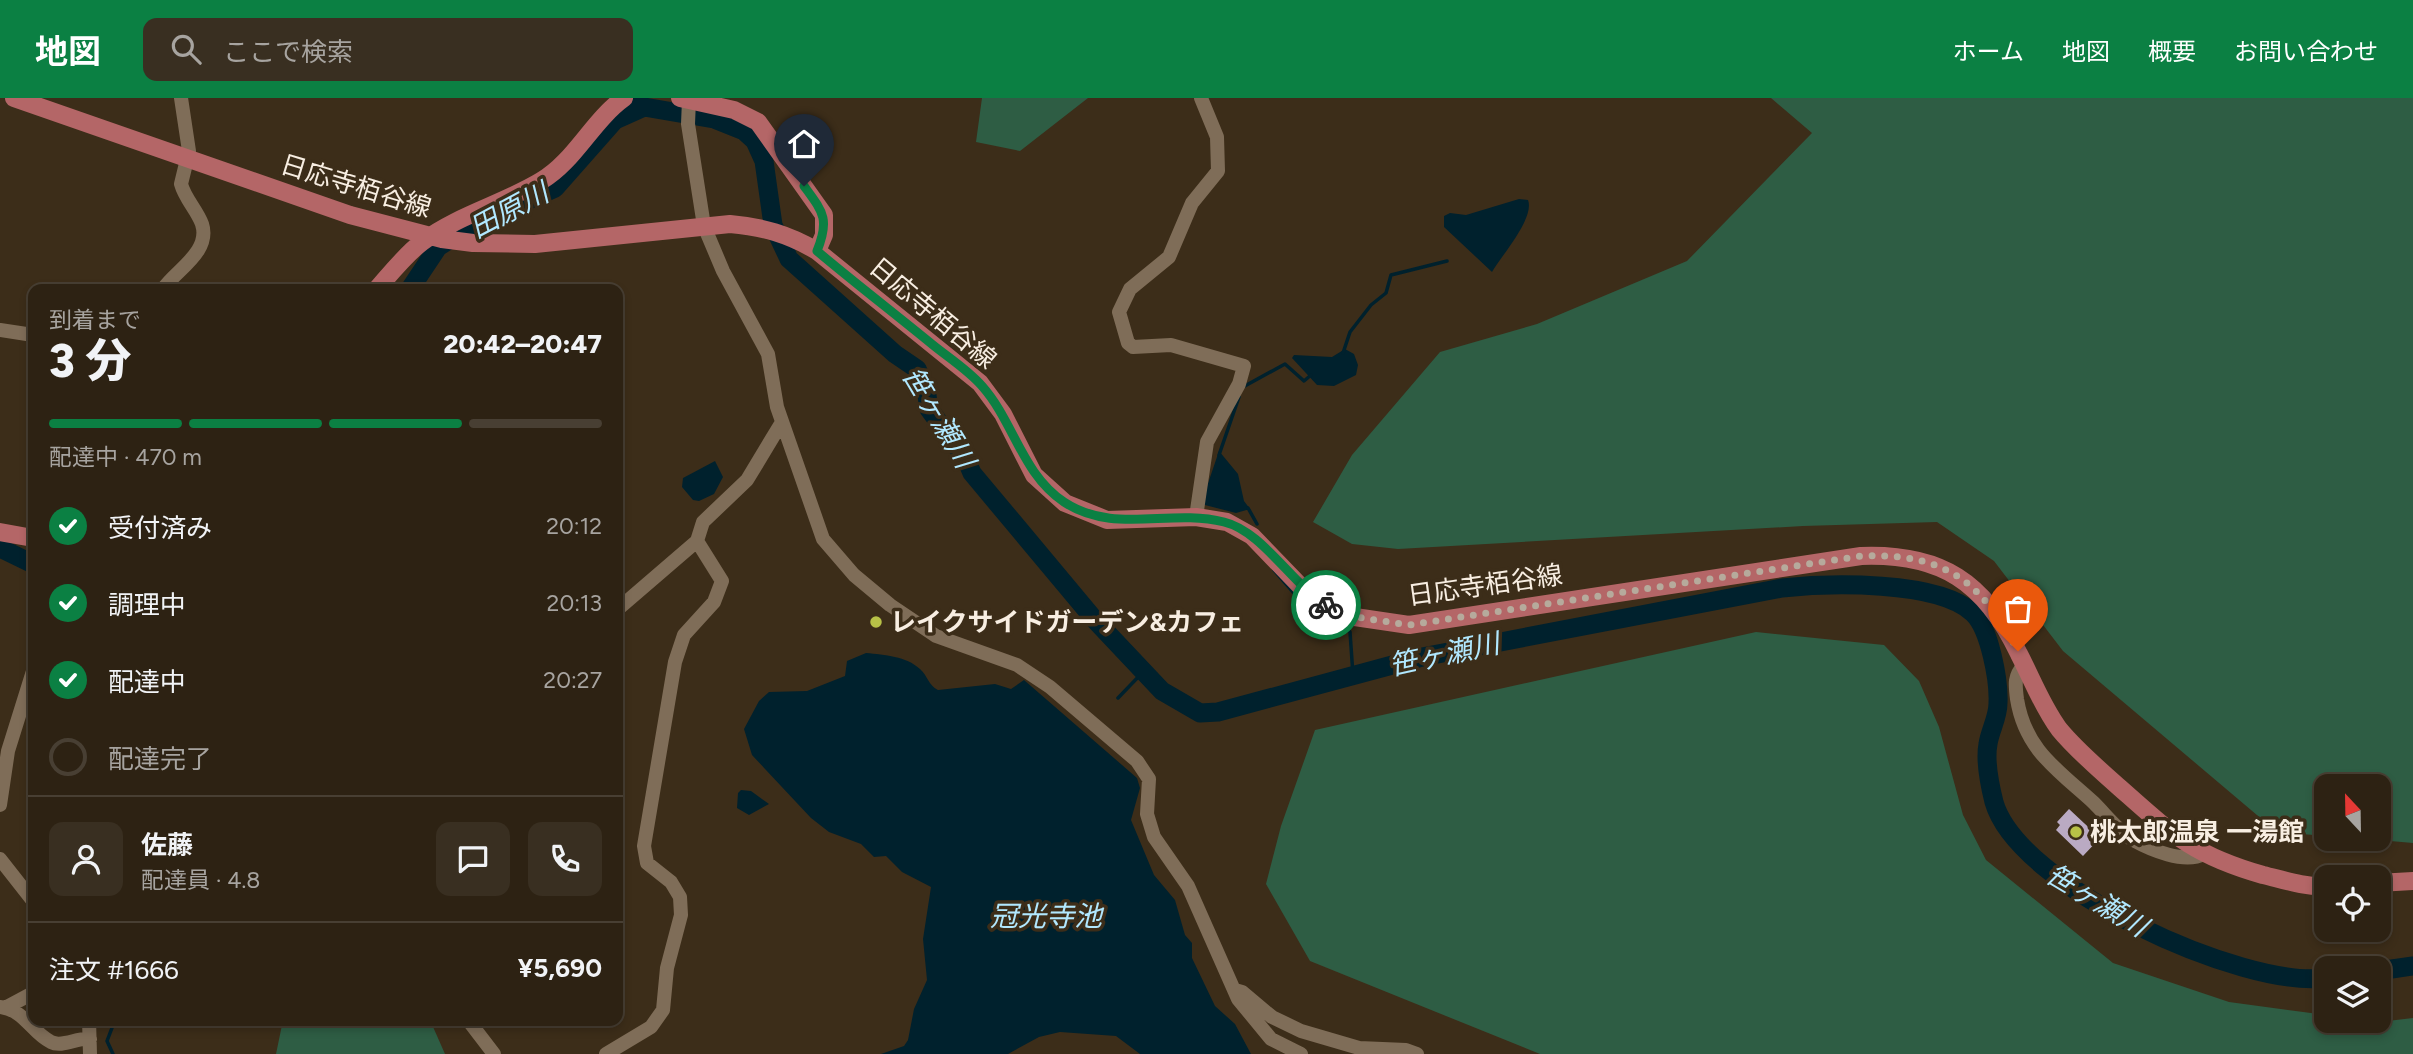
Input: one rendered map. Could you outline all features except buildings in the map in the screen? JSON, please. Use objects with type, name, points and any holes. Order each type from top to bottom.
[{"type":"main road","name":"日応寺栢谷線","points":[[14,98],[350,215],[419,234],[473,243],[547,243],[705,226],[759,226],[789,235],[817,251],[980,383],[1003,414],[1034,475],[1065,503],[1091,516],[1107,520],[1196,517],[1227,522],[1252,536],[1307,593],[1349,616],[1409,625],[1861,556],[1894,555],[1949,570],[1990,603],[2059,728],[2083,755],[2177,839],[2204,854],[2300,885],[2314,886]]},
{"type":"main road","points":[[382,284],[422,243],[455,221],[542,181],[564,163],[605,113],[624,98]]},
{"type":"main road","points":[[686,102],[747,116],[774,141],[824,215],[824,235],[817,251]]},
{"type":"main road","points":[[0,532],[28,537]]},
{"type":"main road","points":[[2391,882],[2413,881]]},
{"type":"street","points":[[168,284],[197,254],[202,240],[201,221],[181,184],[188,142],[181,98]]},
{"type":"street","points":[[1196,517],[1196,498],[1207,443],[1239,384],[1244,366],[1171,345],[1133,347],[1128,344],[1119,312],[1130,289],[1169,257],[1192,203],[1217,171],[1217,137],[1201,98]]},
{"type":"street","points":[[686,102],[705,226],[723,271],[768,354],[782,422],[823,539],[854,575],[936,636],[1017,665],[1050,687],[1146,771],[1150,787],[1147,814],[1154,837],[1188,886],[1233,989],[1271,1039],[1301,1054]]},
{"type":"street","points":[[0,330],[28,334]]},
{"type":"street","points":[[623,605],[697,541],[703,522],[747,480],[782,422]]},
{"type":"street","points":[[606,1054],[651,1027],[663,1010],[667,968],[681,915],[680,897],[671,882],[647,863],[644,846],[675,662],[684,635],[714,602],[722,581],[697,541]]},
{"type":"street","points":[[2024,665],[2016,674],[2015,683],[2021,720],[2036,750],[2132,839],[2184,859],[2194,859],[2204,854]]},
{"type":"street","points":[[0,806],[8,751],[28,687]]},
{"type":"street","points":[[0,859],[28,893]]},
{"type":"street","points":[[1233,989],[1242,992],[1272,1017],[1301,1031],[1359,1048],[1417,1054]]},
{"type":"street","points":[[2,1008],[28,995]]},
{"type":"street","points":[[2,1008],[17,1011],[28,1021]]},
{"type":"street","points":[[33,1026],[50,1042],[58,1044],[90,1039]]},
{"type":"street","points":[[89,1026],[90,1054]]},
{"type":"street","points":[[473,1026],[494,1054]]},
{"type":"green space","points":[[982,98],[1088,98],[1020,151],[976,142]]},
{"type":"green space","points":[[1771,98],[2413,98],[2413,843],[2391,841],[2391,774],[2314,774],[2314,835],[2277,832],[2063,651],[1994,561],[1937,522],[1803,526],[1398,549],[1352,544],[1313,522],[1352,455],[1440,352],[1537,324],[1687,261],[1812,133]]},
{"type":"green space","points":[[1756,632],[1884,645],[1919,681],[1939,727],[1963,815],[1986,860],[2113,963],[2229,1002],[2314,1013],[2314,1033],[2391,1033],[2391,1021],[2413,1018],[2413,1054],[1540,1054],[1310,961],[1266,884],[1281,826],[1315,730]]},
{"type":"green space","points":[[282,1026],[433,1026],[445,1054],[276,1054]]},
{"type":"water","points":[[1519,199],[1528,200],[1527,217],[1492,272],[1444,227],[1444,216],[1450,213],[1466,215]]},
{"type":"water","points":[[1345,349],[1354,354],[1358,365],[1356,375],[1334,386],[1317,385],[1292,358],[1294,355],[1332,357]]},
{"type":"water","points":[[1219,451],[1238,474],[1244,501],[1250,509],[1236,513],[1201,504]]},
{"type":"water","points":[[715,461],[723,477],[714,494],[699,501],[693,500],[682,487],[683,478]]},
{"type":"water","name":"冠光寺池","points":[[866,653],[908,661],[920,669],[938,690],[995,684],[1011,689],[1024,680],[1137,778],[1140,788],[1131,820],[1154,875],[1175,900],[1185,935],[1192,943],[1192,958],[1215,1006],[1235,1024],[1251,1054],[1140,1054],[1116,1036],[1060,1032],[1039,1037],[1008,1054],[881,1054],[904,1046],[908,1040],[914,1009],[927,980],[923,939],[931,887],[902,872],[886,856],[874,857],[861,844],[829,832],[811,818],[752,755],[744,729],[759,701],[769,692],[807,691],[845,676],[847,661]]},
{"type":"water","points":[[741,790],[751,791],[769,804],[749,815],[737,808],[738,793]]},
{"type":"waterway","name":"笹ヶ瀬川","points":[[635,98],[644,107],[714,119],[744,131],[755,141],[764,161],[773,225],[789,259],[895,354],[917,369],[926,389],[929,409],[966,459],[972,473],[1094,619],[1162,691],[1200,713],[1218,712],[1422,657],[1782,588],[1826,585],[1882,586],[1935,594],[1957,602],[1973,613],[1989,643],[1998,693],[1997,714],[1987,750],[1994,802],[2012,834],[2044,867],[2088,898],[2138,926],[2191,950],[2242,967],[2289,977],[2314,978]]},
{"type":"waterway","name":"田原川","points":[[413,284],[438,247],[471,226],[555,188],[615,120],[644,107]]},
{"type":"waterway","points":[[1343,353],[1350,332],[1371,305],[1386,293],[1391,275],[1447,261]]},
{"type":"waterway","points":[[1243,387],[1285,364],[1304,381],[1311,375]]},
{"type":"waterway","points":[[1219,455],[1239,397]]},
{"type":"waterway","points":[[1248,508],[1257,524]]},
{"type":"waterway","name":"田原川","points":[[0,548],[28,562]]},
{"type":"waterway","points":[[1274,570],[1300,600],[1344,625],[1350,632],[1353,675]]},
{"type":"waterway","points":[[1118,698],[1143,672]]},
{"type":"waterway","name":"笹ヶ瀬川","points":[[2391,969],[2413,966]]},
{"type":"waterway","points":[[113,1026],[107,1041],[113,1054]]},
{"type":"way so far","points":[[1326,605],[1349,616],[1409,625],[1861,556],[1894,555],[1924,561],[1949,570],[1969,584],[1990,603],[2018,651]]},
{"type":"place","name":"レイクサイドガーデン&カフェ","points":[[876,622]]},
{"type":"place","name":"桃太郎温泉 一湯館","points":[[2076,832]]},
{"type":"route","points":[[804,186],[824,215],[824,235],[817,251],[980,383],[1003,414],[1034,475],[1054,495],[1091,516],[1107,520],[1196,517],[1227,522],[1252,536],[1307,593],[1326,605]]}]
